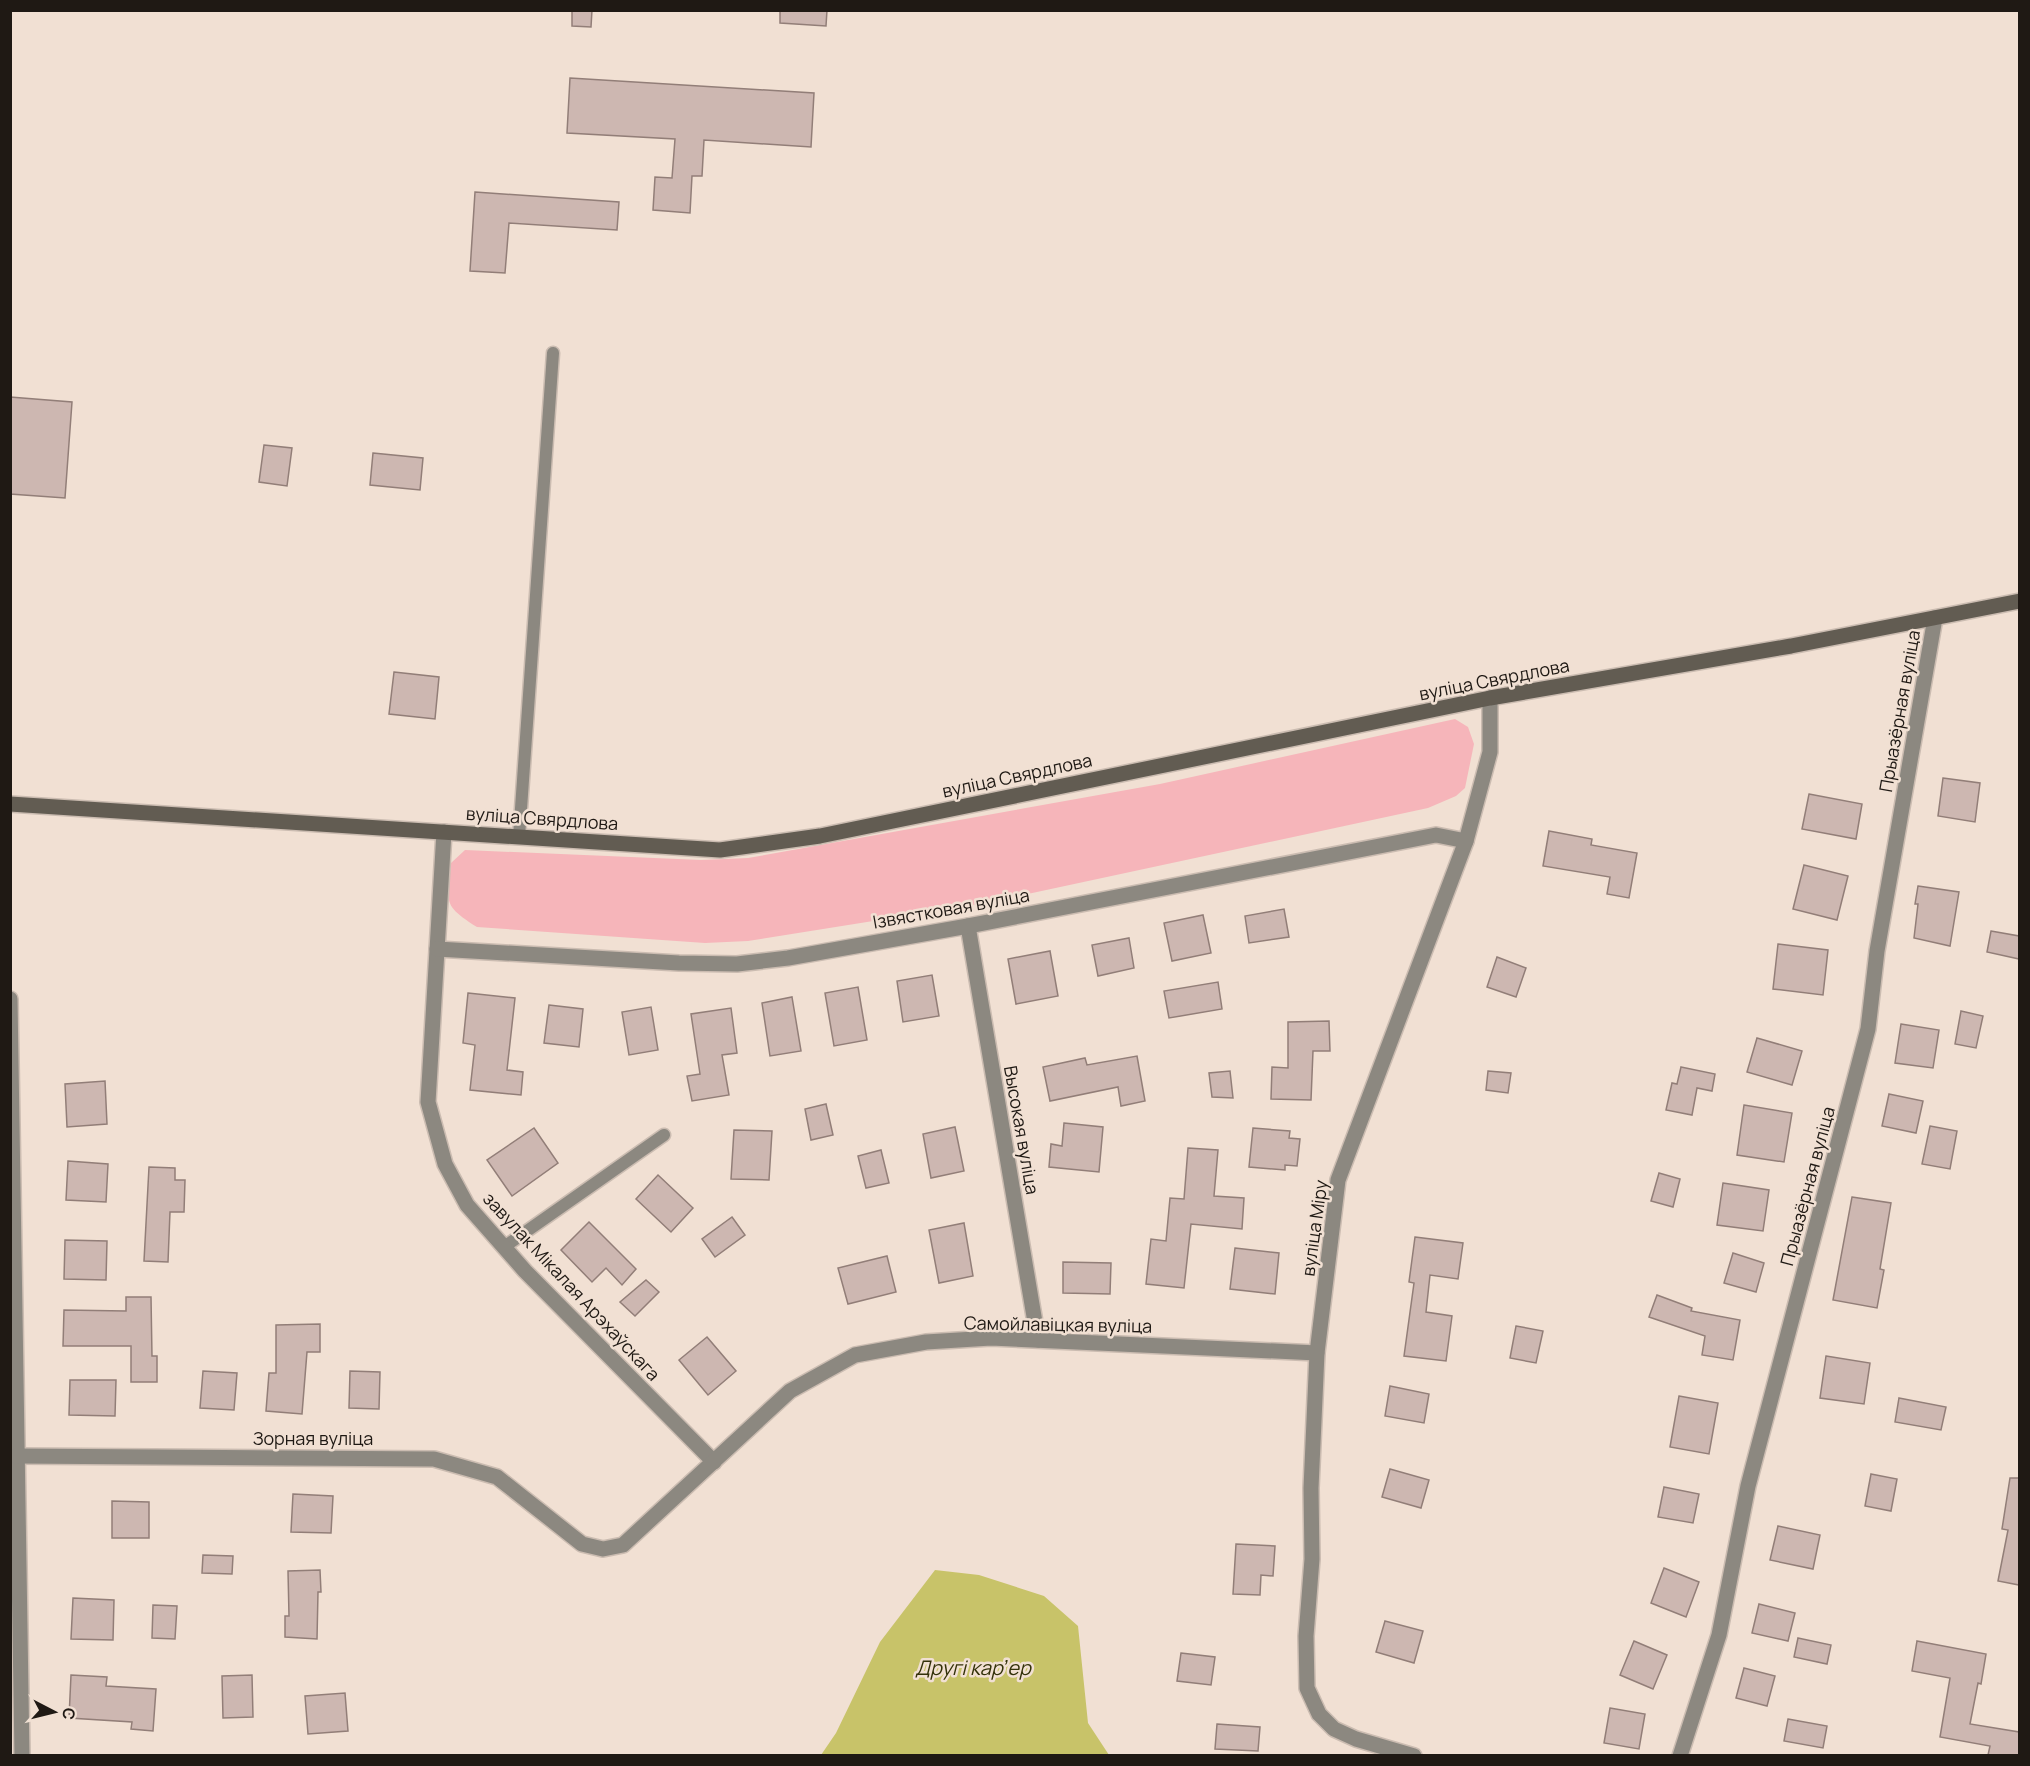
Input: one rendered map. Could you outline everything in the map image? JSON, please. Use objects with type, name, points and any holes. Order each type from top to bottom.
[{"type":"street","name":"вуліца Свярдлова","points":[[10,804],[720,849],[809,837],[1490,698],[1780,648],[2019,601]]},
{"type":"street","name":"Прыазёрная вуліца","points":[[1680,1755],[1719,1635],[1748,1486],[1868,1029],[1877,951],[1935,618]]},
{"type":"street","name":"вуліца Міру","points":[[1414,1755],[1356,1739],[1334,1729],[1319,1714],[1307,1688],[1306,1636],[1312,1559],[1311,1488],[1317,1353],[1338,1180],[1466,841],[1490,752],[1490,698]]},
{"type":"street","name":"завулак Мікалая Арэхаўскага","points":[[444,832],[428,1102],[444,1164],[467,1205],[504,1247],[714,1462]]},
{"type":"street","name":"Ізвястковая вуліца","points":[[437,949],[680,963],[737,964],[788,958],[968,926],[1436,835],[1466,841]]},
{"type":"street","name":"Высокая вуліца","points":[[968,926],[1038,1340]]},
{"type":"street","points":[[10,999],[16,1685],[22,1755]]},
{"type":"street","name":"Самойлавіцкая вуліца","points":[[582,1544],[603,1549],[623,1545],[790,1391],[855,1355],[926,1342],[991,1338],[1317,1353]]},
{"type":"street","name":"Зорная вуліца","points":[[14,1456],[434,1459],[497,1477],[582,1544]]},
{"type":"lane","points":[[519,837],[553,353]]},
{"type":"lane","points":[[504,1247],[664,1135]]},
{"type":"shaded area","points":[[1455,719],[1468,727],[1474,744],[1465,788],[1456,796],[1428,808],[986,903],[748,941],[705,943],[477,927],[457,913],[449,901],[451,863],[465,850],[701,860],[748,858],[1160,784]]},
{"type":"water","name":"Другі карʼер","points":[[935,1570],[979,1575],[1044,1596],[1078,1626],[1088,1723],[1109,1755],[821,1755],[836,1733],[880,1642]]},
{"type":"building","points":[[572,10],[592,10],[591,27],[572,26]]},
{"type":"building","points":[[780,10],[827,10],[826,26],[780,23]]},
{"type":"building","points":[[570,78],[814,93],[811,147],[704,140],[702,176],[692,176],[690,213],[653,210],[655,177],[672,178],[675,139],[567,133]]},
{"type":"building","points":[[475,192],[619,202],[617,230],[509,223],[505,273],[470,271]]},
{"type":"building","points":[[10,397],[72,402],[65,498],[10,494]]},
{"type":"building","points":[[264,445],[292,448],[287,486],[259,482]]},
{"type":"building","points":[[373,453],[423,458],[420,490],[370,485]]},
{"type":"building","points":[[394,672],[439,677],[435,719],[389,714]]},
{"type":"building","points":[[1943,778],[1980,783],[1975,822],[1938,816]]},
{"type":"building","points":[[1809,794],[1862,804],[1856,839],[1802,829]]},
{"type":"building","points":[[1549,831],[1592,839],[1591,845],[1637,853],[1629,898],[1607,894],[1610,877],[1543,866]]},
{"type":"building","points":[[1804,865],[1848,876],[1837,920],[1793,909]]},
{"type":"building","points":[[1918,886],[1959,892],[1950,946],[1914,938]]},
{"type":"building","points":[[1284,909],[1289,937],[1249,943],[1245,916]]},
{"type":"building","points":[[1203,915],[1211,953],[1172,961],[1164,923]]},
{"type":"building","points":[[1991,931],[2019,936],[2019,959],[1987,952]]},
{"type":"building","points":[[1129,938],[1134,968],[1098,976],[1092,945]]},
{"type":"building","points":[[1778,944],[1828,950],[1823,995],[1773,989]]},
{"type":"building","points":[[1050,951],[1058,996],[1016,1004],[1008,959]]},
{"type":"building","points":[[1497,957],[1526,968],[1516,997],[1487,987]]},
{"type":"building","points":[[932,975],[939,1016],[903,1022],[897,981]]},
{"type":"building","points":[[1218,982],[1222,1009],[1169,1018],[1164,991]]},
{"type":"building","points":[[858,987],[867,1040],[834,1046],[825,993]]},
{"type":"building","points":[[468,993],[515,998],[507,1070],[523,1072],[521,1095],[470,1090],[475,1045],[463,1043]]},
{"type":"building","points":[[792,997],[801,1051],[770,1056],[762,1003]]},
{"type":"building","points":[[549,1005],[583,1009],[579,1047],[544,1043]]},
{"type":"building","points":[[651,1007],[658,1050],[629,1055],[622,1012]]},
{"type":"building","points":[[731,1008],[737,1053],[722,1055],[729,1095],[692,1101],[687,1076],[700,1074],[691,1014]]},
{"type":"building","points":[[1961,1011],[1983,1016],[1976,1048],[1955,1044]]},
{"type":"building","points":[[1329,1021],[1330,1051],[1313,1051],[1311,1100],[1271,1099],[1272,1067],[1288,1068],[1288,1022]]},
{"type":"building","points":[[1901,1024],[1939,1030],[1933,1068],[1895,1063]]},
{"type":"building","points":[[1757,1038],[1802,1051],[1792,1085],[1747,1072]]},
{"type":"building","points":[[1137,1056],[1145,1101],[1121,1106],[1118,1087],[1050,1101],[1043,1067],[1085,1058],[1087,1065]]},
{"type":"building","points":[[1681,1067],[1715,1074],[1712,1091],[1697,1088],[1692,1115],[1666,1110],[1672,1083],[1677,1084]]},
{"type":"building","points":[[1230,1071],[1233,1098],[1212,1097],[1209,1073]]},
{"type":"building","points":[[1488,1071],[1511,1073],[1508,1093],[1486,1090]]},
{"type":"building","points":[[105,1081],[107,1124],[67,1127],[65,1084]]},
{"type":"building","points":[[1889,1094],[1923,1101],[1916,1133],[1882,1126]]},
{"type":"building","points":[[826,1104],[833,1135],[811,1140],[805,1109]]},
{"type":"building","points":[[1744,1105],[1792,1113],[1784,1162],[1737,1155]]},
{"type":"building","points":[[1064,1123],[1103,1127],[1099,1172],[1049,1167],[1051,1144],[1062,1146]]},
{"type":"building","points":[[1930,1126],[1957,1131],[1950,1169],[1922,1164]]},
{"type":"building","points":[[955,1127],[964,1171],[931,1178],[923,1134]]},
{"type":"building","points":[[534,1128],[558,1163],[512,1196],[487,1160]]},
{"type":"building","points":[[1253,1128],[1290,1131],[1289,1138],[1300,1139],[1297,1166],[1285,1165],[1285,1170],[1249,1167]]},
{"type":"building","points":[[734,1130],[772,1131],[769,1180],[731,1179]]},
{"type":"building","points":[[1188,1148],[1218,1150],[1214,1196],[1244,1198],[1242,1229],[1191,1224],[1184,1288],[1146,1284],[1151,1239],[1166,1241],[1170,1198],[1184,1199]]},
{"type":"building","points":[[881,1150],[889,1183],[866,1188],[858,1156]]},
{"type":"building","points":[[68,1161],[108,1164],[106,1202],[66,1200]]},
{"type":"building","points":[[149,1167],[175,1168],[175,1180],[185,1180],[184,1212],[170,1212],[168,1262],[144,1261]]},
{"type":"building","points":[[1659,1173],[1680,1179],[1673,1207],[1651,1201]]},
{"type":"building","points":[[658,1175],[693,1208],[671,1232],[636,1199]]},
{"type":"building","points":[[1723,1183],[1769,1190],[1763,1231],[1717,1225]]},
{"type":"building","points":[[1852,1197],[1891,1203],[1880,1269],[1884,1270],[1877,1308],[1833,1300]]},
{"type":"building","points":[[732,1217],[745,1235],[715,1257],[702,1239]]},
{"type":"building","points":[[589,1222],[636,1269],[622,1285],[606,1268],[592,1282],[561,1250]]},
{"type":"building","points":[[964,1223],[973,1276],[939,1283],[929,1230]]},
{"type":"building","points":[[1415,1237],[1463,1243],[1458,1279],[1430,1275],[1426,1312],[1452,1316],[1446,1361],[1404,1356],[1414,1283],[1409,1282]]},
{"type":"building","points":[[65,1240],[107,1241],[106,1280],[64,1279]]},
{"type":"building","points":[[1235,1248],[1279,1253],[1275,1294],[1230,1289]]},
{"type":"building","points":[[1733,1253],[1764,1263],[1756,1292],[1724,1283]]},
{"type":"building","points":[[887,1256],[896,1292],[848,1304],[838,1268]]},
{"type":"building","points":[[1063,1262],[1111,1263],[1110,1294],[1063,1293]]},
{"type":"building","points":[[646,1280],[659,1292],[635,1316],[620,1302]]},
{"type":"building","points":[[1657,1295],[1692,1308],[1691,1311],[1740,1320],[1733,1360],[1702,1355],[1705,1336],[1649,1317]]},
{"type":"building","points":[[126,1297],[151,1297],[152,1356],[157,1356],[157,1382],[131,1382],[131,1346],[63,1346],[64,1310],[126,1311]]},
{"type":"building","points":[[320,1324],[320,1352],[307,1352],[302,1414],[266,1411],[269,1373],[276,1373],[276,1325]]},
{"type":"building","points":[[1516,1326],[1543,1331],[1536,1363],[1510,1358]]},
{"type":"building","points":[[707,1337],[736,1371],[708,1395],[679,1360]]},
{"type":"building","points":[[1826,1356],[1870,1363],[1864,1404],[1820,1398]]},
{"type":"building","points":[[203,1371],[237,1373],[234,1410],[200,1408]]},
{"type":"building","points":[[350,1371],[380,1372],[379,1409],[349,1408]]},
{"type":"building","points":[[70,1380],[116,1380],[115,1416],[69,1415]]},
{"type":"building","points":[[1390,1386],[1429,1394],[1424,1423],[1385,1416]]},
{"type":"building","points":[[1679,1396],[1718,1403],[1709,1454],[1670,1447]]},
{"type":"building","points":[[1899,1398],[1946,1407],[1941,1430],[1895,1422]]},
{"type":"building","points":[[1390,1469],[1429,1480],[1421,1508],[1382,1497]]},
{"type":"building","points":[[1871,1474],[1897,1479],[1891,1511],[1865,1506]]},
{"type":"building","points":[[2010,1478],[2019,1478],[2019,1585],[1998,1581],[2008,1530],[2002,1529]]},
{"type":"building","points":[[1664,1487],[1699,1494],[1693,1523],[1658,1517]]},
{"type":"building","points":[[293,1494],[333,1496],[331,1533],[291,1532]]},
{"type":"building","points":[[112,1501],[149,1502],[149,1538],[112,1538]]},
{"type":"building","points":[[1778,1526],[1820,1535],[1813,1569],[1770,1560]]},
{"type":"building","points":[[1236,1544],[1275,1546],[1273,1576],[1261,1575],[1260,1595],[1233,1594]]},
{"type":"building","points":[[203,1555],[233,1556],[232,1574],[202,1573]]},
{"type":"building","points":[[1664,1568],[1699,1582],[1686,1617],[1651,1603]]},
{"type":"building","points":[[320,1570],[321,1592],[318,1592],[317,1639],[285,1637],[285,1616],[289,1616],[288,1571]]},
{"type":"building","points":[[73,1598],[114,1600],[113,1640],[71,1639]]},
{"type":"building","points":[[1759,1604],[1795,1613],[1788,1641],[1752,1633]]},
{"type":"building","points":[[153,1605],[177,1606],[175,1639],[152,1638]]},
{"type":"building","points":[[1385,1621],[1423,1631],[1414,1663],[1376,1652]]},
{"type":"building","points":[[1798,1638],[1831,1645],[1827,1664],[1794,1657]]},
{"type":"building","points":[[1634,1641],[1667,1655],[1653,1689],[1620,1675]]},
{"type":"building","points":[[1917,1641],[1986,1654],[1981,1684],[1978,1683],[1970,1724],[2019,1732],[2019,1755],[1988,1755],[1990,1746],[1940,1737],[1950,1678],[1912,1671]]},
{"type":"building","points":[[1181,1653],[1215,1657],[1211,1685],[1177,1681]]},
{"type":"building","points":[[1744,1668],[1775,1676],[1767,1706],[1736,1698]]},
{"type":"building","points":[[71,1675],[107,1677],[106,1686],[156,1689],[153,1731],[131,1729],[132,1722],[69,1718]]},
{"type":"building","points":[[252,1675],[253,1717],[223,1718],[222,1676]]},
{"type":"building","points":[[345,1693],[348,1731],[308,1734],[305,1696]]},
{"type":"building","points":[[1610,1708],[1645,1714],[1639,1749],[1604,1743]]},
{"type":"building","points":[[1788,1719],[1827,1726],[1823,1748],[1784,1741]]},
{"type":"building","points":[[1217,1724],[1260,1727],[1258,1751],[1215,1749]]}]
